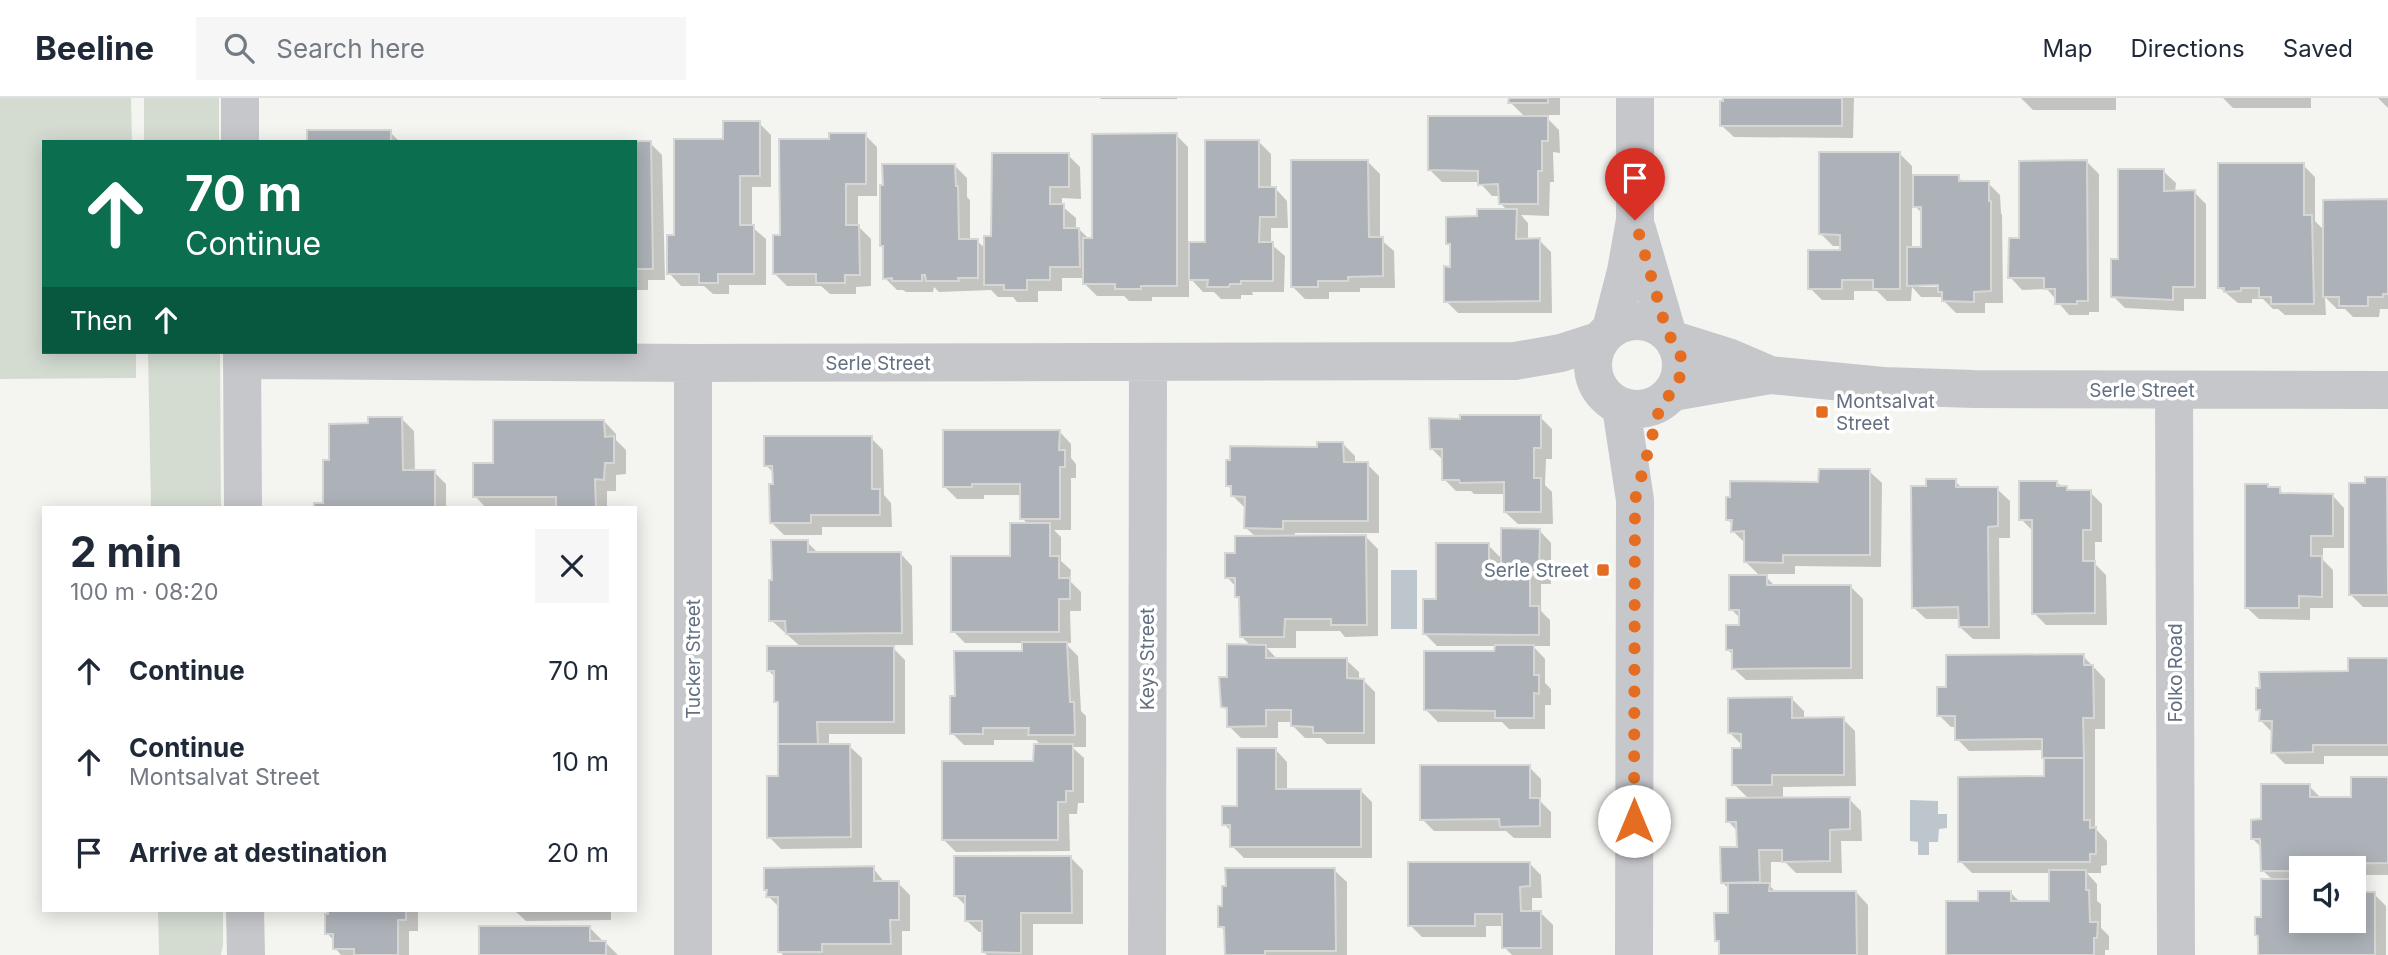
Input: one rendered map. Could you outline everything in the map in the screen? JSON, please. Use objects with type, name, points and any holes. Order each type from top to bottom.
[{"type":"street","points":[[240,98],[240,140]]},
{"type":"street","points":[[1634,98],[1635,220],[1626,271],[1606,334],[1594,355],[1594,372],[1610,397],[1635,500],[1634,955]]},
{"type":"street","points":[[1635,220],[1670,336],[1680,352],[1682,366],[1679,380],[1667,397],[1635,500]]},
{"type":"street","points":[[1606,334],[1633,320],[1657,325],[1670,336]]},
{"type":"street","name":"Serle Street","points":[[242,356],[692,363],[1515,361],[1561,353],[1606,334]]},
{"type":"street","name":"Serle Street","points":[[1670,336],[1770,375]]},
{"type":"street","points":[[242,356],[243,506]]},
{"type":"street","name":"Serle Street","points":[[1515,361],[1610,397]]},
{"type":"street","name":"Tucker Street","points":[[692,363],[693,955]]},
{"type":"street","name":"Keys Street","points":[[1147,955],[1148,363]]},
{"type":"street","name":"Serle Street","points":[[1667,397],[1770,375],[1883,386],[2388,390]]},
{"type":"street","name":"Folko Road","points":[[2174,390],[2176,955]]},
{"type":"street","points":[[1610,397],[1635,410],[1649,408],[1667,397]]},
{"type":"street","points":[[245,912],[246,955]]},
{"type":"shaded area","points":[[0,98],[131,98],[132,140],[42,140],[42,354],[136,354],[136,378],[0,379]]},
{"type":"shaded area","points":[[144,98],[219,98],[219,140],[144,140]]},
{"type":"shaded area","points":[[148,354],[220,354],[221,506],[151,506]]},
{"type":"shaded area","points":[[1391,570],[1417,570],[1417,629],[1391,629]]},
{"type":"shaded area","points":[[1910,800],[1938,801],[1938,814],[1947,814],[1947,828],[1939,829],[1938,842],[1929,842],[1929,855],[1918,855],[1918,842],[1910,841]]},
{"type":"shaded area","points":[[158,912],[223,912],[221,955],[159,955]]},
{"type":"building","points":[[1509,98],[1548,98],[1548,103],[1508,103]]},
{"type":"building","points":[[1723,98],[1842,98],[1842,126],[1720,126],[1720,101],[1723,101]]},
{"type":"building","points":[[1428,116],[1548,116],[1548,141],[1542,141],[1542,171],[1538,171],[1538,204],[1499,204],[1498,184],[1478,185],[1478,171],[1428,170]]},
{"type":"building","points":[[723,121],[760,121],[760,176],[740,176],[740,225],[754,225],[754,274],[718,274],[718,283],[699,283],[699,274],[667,274],[667,235],[674,235],[674,139],[723,139]]},
{"type":"building","points":[[307,130],[391,130],[391,140],[307,140]]},
{"type":"building","points":[[829,133],[866,133],[866,184],[846,184],[846,225],[859,225],[860,275],[845,275],[845,283],[816,283],[816,274],[773,274],[773,235],[780,235],[779,139],[829,139]]},
{"type":"building","points":[[1177,133],[1177,286],[1115,289],[1115,284],[1083,284],[1083,238],[1092,238],[1092,134]]},
{"type":"building","points":[[1205,140],[1259,140],[1259,187],[1276,187],[1276,217],[1260,217],[1259,242],[1273,242],[1273,281],[1241,281],[1241,284],[1230,284],[1229,287],[1207,287],[1208,280],[1189,280],[1189,242],[1205,242]]},
{"type":"building","points":[[637,141],[651,141],[653,269],[637,269]]},
{"type":"building","points":[[1819,152],[1900,152],[1900,289],[1873,289],[1873,280],[1842,280],[1842,289],[1808,289],[1808,250],[1840,250],[1840,235],[1819,234]]},
{"type":"building","points":[[992,153],[1069,153],[1069,187],[1050,187],[1050,204],[1064,204],[1064,228],[1079,228],[1080,267],[1050,267],[1050,280],[1027,280],[1027,290],[1004,290],[1004,285],[984,285],[984,236],[991,236]]},
{"type":"building","points":[[1291,160],[1368,160],[1369,237],[1383,237],[1383,276],[1348,277],[1348,281],[1318,281],[1318,287],[1291,287]]},
{"type":"building","points":[[2087,160],[2088,301],[2055,304],[2055,289],[2044,289],[2044,278],[2008,278],[2009,238],[2019,238],[2019,161]]},
{"type":"building","points":[[2218,163],[2304,163],[2304,215],[2312,215],[2314,304],[2271,304],[2271,297],[2259,297],[2259,288],[2224,292],[2224,288],[2218,288]]},
{"type":"building","points":[[882,164],[955,164],[959,239],[978,239],[978,278],[926,281],[925,275],[922,275],[922,281],[883,279],[883,246],[880,246]]},
{"type":"building","points":[[2118,169],[2164,169],[2164,191],[2195,190],[2195,287],[2173,287],[2173,300],[2111,297],[2111,259],[2118,259]]},
{"type":"building","points":[[1913,175],[1959,175],[1959,181],[1989,181],[1991,291],[1974,292],[1974,302],[1942,301],[1942,292],[1938,292],[1938,285],[1907,286],[1907,247],[1921,247],[1921,207],[1913,207]]},
{"type":"building","points":[[2388,199],[2388,294],[2383,294],[2383,297],[2368,297],[2368,306],[2339,306],[2339,297],[2323,297],[2323,200]]},
{"type":"building","points":[[1477,209],[1517,209],[1516,239],[1540,238],[1540,301],[1444,302],[1444,266],[1450,267],[1450,244],[1446,244],[1446,217],[1477,216]]},
{"type":"building","points":[[1460,415],[1541,415],[1541,448],[1534,448],[1534,478],[1541,478],[1541,512],[1504,512],[1504,482],[1460,483],[1459,480],[1442,480],[1442,449],[1430,449],[1429,418],[1460,419]]},
{"type":"building","points":[[368,417],[402,417],[403,470],[435,470],[435,506],[314,506],[314,503],[323,503],[323,460],[329,460],[329,424],[368,423]]},
{"type":"building","points":[[493,420],[604,420],[605,437],[614,436],[614,463],[605,463],[604,480],[595,479],[596,506],[556,506],[556,497],[473,497],[473,463],[493,463]]},
{"type":"building","points":[[943,430],[1060,430],[1059,450],[1065,450],[1065,467],[1060,467],[1060,519],[1020,519],[1020,484],[943,487]]},
{"type":"building","points":[[764,436],[872,436],[872,489],[880,489],[880,515],[811,515],[811,523],[770,523],[769,484],[773,484],[772,466],[764,466]]},
{"type":"building","points":[[1317,442],[1343,442],[1344,462],[1368,462],[1368,521],[1283,521],[1283,529],[1244,528],[1245,497],[1231,496],[1231,486],[1226,486],[1226,460],[1230,460],[1230,446],[1317,447]]},
{"type":"building","points":[[1819,469],[1870,469],[1870,555],[1783,555],[1783,563],[1744,562],[1744,531],[1731,532],[1732,520],[1726,520],[1726,497],[1730,497],[1730,481],[1818,482]]},
{"type":"building","points":[[2365,477],[2387,477],[2388,595],[2349,595],[2349,483],[2365,483]]},
{"type":"building","points":[[1926,479],[1956,479],[1956,487],[1998,487],[1998,526],[1988,527],[1989,627],[1959,627],[1958,607],[1912,608],[1911,486],[1926,486]]},
{"type":"building","points":[[2019,481],[2057,481],[2057,486],[2067,486],[2067,490],[2091,490],[2091,530],[2083,530],[2083,561],[2095,561],[2095,613],[2032,614],[2032,520],[2019,520]]},
{"type":"building","points":[[2245,484],[2280,487],[2280,493],[2333,494],[2333,536],[2311,536],[2311,556],[2322,556],[2322,597],[2299,596],[2299,608],[2245,608]]},
{"type":"building","points":[[1010,523],[1050,523],[1050,556],[1059,556],[1059,578],[1070,578],[1070,599],[1059,599],[1059,632],[951,632],[951,556],[1010,556]]},
{"type":"building","points":[[1501,528],[1540,529],[1539,572],[1530,572],[1530,606],[1539,606],[1539,635],[1423,634],[1423,599],[1436,599],[1436,543],[1489,543],[1489,570],[1501,570]]},
{"type":"building","points":[[1366,535],[1367,625],[1331,625],[1331,619],[1285,619],[1284,637],[1240,637],[1239,597],[1235,597],[1235,578],[1225,578],[1225,553],[1235,553],[1235,536]]},
{"type":"building","points":[[771,540],[808,540],[808,552],[901,552],[902,633],[786,634],[785,621],[769,621]]},
{"type":"building","points":[[1729,575],[1767,575],[1767,585],[1851,585],[1851,668],[1732,669],[1732,650],[1726,650],[1726,625],[1739,625],[1739,610],[1729,610]]},
{"type":"building","points":[[1022,642],[1067,642],[1070,702],[1074,702],[1075,735],[1028,735],[1029,728],[983,728],[983,734],[950,734],[950,696],[955,696],[954,651],[1022,651]]},
{"type":"building","points":[[1227,644],[1266,645],[1266,658],[1347,658],[1347,678],[1364,679],[1364,733],[1313,733],[1313,727],[1291,726],[1291,710],[1266,710],[1266,726],[1227,727],[1227,708],[1221,707],[1219,677],[1227,677]]},
{"type":"building","points":[[1495,645],[1534,645],[1534,675],[1539,675],[1539,694],[1534,693],[1534,718],[1495,718],[1495,711],[1424,710],[1424,651],[1494,651]]},
{"type":"building","points":[[767,646],[894,646],[894,722],[817,722],[818,744],[778,744],[778,702],[774,702],[774,671],[767,671]]},
{"type":"building","points":[[2084,654],[2084,665],[2093,665],[2094,718],[2083,718],[2084,758],[2042,758],[2042,739],[1955,740],[1955,716],[1937,716],[1937,687],[1946,687],[1946,655]]},
{"type":"building","points":[[2348,658],[2388,658],[2388,745],[2313,745],[2313,752],[2271,753],[2272,721],[2259,721],[2260,710],[2256,710],[2256,688],[2260,688],[2259,672],[2348,671]]},
{"type":"building","points":[[1792,697],[1792,718],[1844,717],[1844,775],[1772,775],[1772,785],[1732,785],[1732,748],[1741,748],[1741,734],[1728,733],[1728,698]]},
{"type":"building","points":[[778,744],[850,744],[851,837],[767,838],[767,776],[778,776]]},
{"type":"building","points":[[1034,744],[1073,744],[1073,791],[1066,791],[1066,802],[1058,802],[1058,840],[942,840],[942,761],[1033,761]]},
{"type":"building","points":[[1237,748],[1276,748],[1276,789],[1361,789],[1361,847],[1230,847],[1230,825],[1222,825],[1222,806],[1237,806]]},
{"type":"building","points":[[2044,758],[2084,758],[2084,820],[2090,820],[2090,828],[2096,827],[2096,854],[2090,854],[2090,862],[1958,862],[1958,777],[2044,776]]},
{"type":"building","points":[[1420,765],[1530,765],[1530,798],[1540,798],[1540,826],[1500,827],[1499,819],[1420,820]]},
{"type":"building","points":[[2351,777],[2388,777],[2388,863],[2366,863],[2366,856],[2289,856],[2289,871],[2261,871],[2260,839],[2251,839],[2251,820],[2261,819],[2261,784],[2310,784],[2310,797],[2351,797]]},
{"type":"building","points":[[1850,797],[1850,829],[1830,830],[1830,861],[1782,862],[1782,850],[1759,850],[1760,882],[1721,883],[1720,847],[1737,847],[1736,822],[1726,822],[1726,798]]},
{"type":"building","points":[[954,856],[1071,856],[1072,913],[1021,913],[1021,953],[982,952],[982,921],[965,921],[965,896],[954,896]]},
{"type":"building","points":[[1408,862],[1530,862],[1530,886],[1520,887],[1521,911],[1541,911],[1541,948],[1502,948],[1502,914],[1475,914],[1475,926],[1408,926]]},
{"type":"building","points":[[874,866],[874,881],[899,881],[899,920],[890,920],[891,944],[822,944],[822,952],[778,952],[778,897],[766,897],[764,868]]},
{"type":"building","points":[[1225,868],[1335,868],[1336,951],[1265,951],[1265,955],[1225,955],[1224,927],[1218,927],[1218,906],[1222,906],[1222,886],[1226,886]]},
{"type":"building","points":[[2049,870],[2086,870],[2090,922],[2098,922],[2094,955],[1946,955],[1946,901],[1978,901],[1978,891],[2011,891],[2011,901],[2049,901]]},
{"type":"building","points":[[2261,879],[2289,879],[2289,933],[2366,933],[2366,892],[2375,892],[2375,955],[2258,955],[2255,917],[2261,917]]},
{"type":"building","points":[[1728,883],[1770,883],[1769,891],[1856,891],[1857,955],[1719,955],[1719,941],[1715,941],[1714,913],[1728,913]]},
{"type":"building","points":[[406,912],[406,920],[398,920],[398,955],[354,955],[354,949],[333,949],[333,934],[325,934],[325,914]]},
{"type":"building","points":[[479,926],[590,926],[590,941],[606,941],[606,955],[479,955]]},
{"type":"place","name":"Montsalvat Street","points":[[1822,412]]},
{"type":"place","name":"Serle Street","points":[[1603,570]]},
{"type":"route","points":[[1634,821],[1635,500],[1661,403],[1673,392],[1682,366],[1680,352],[1667,332],[1635,220]]}]
